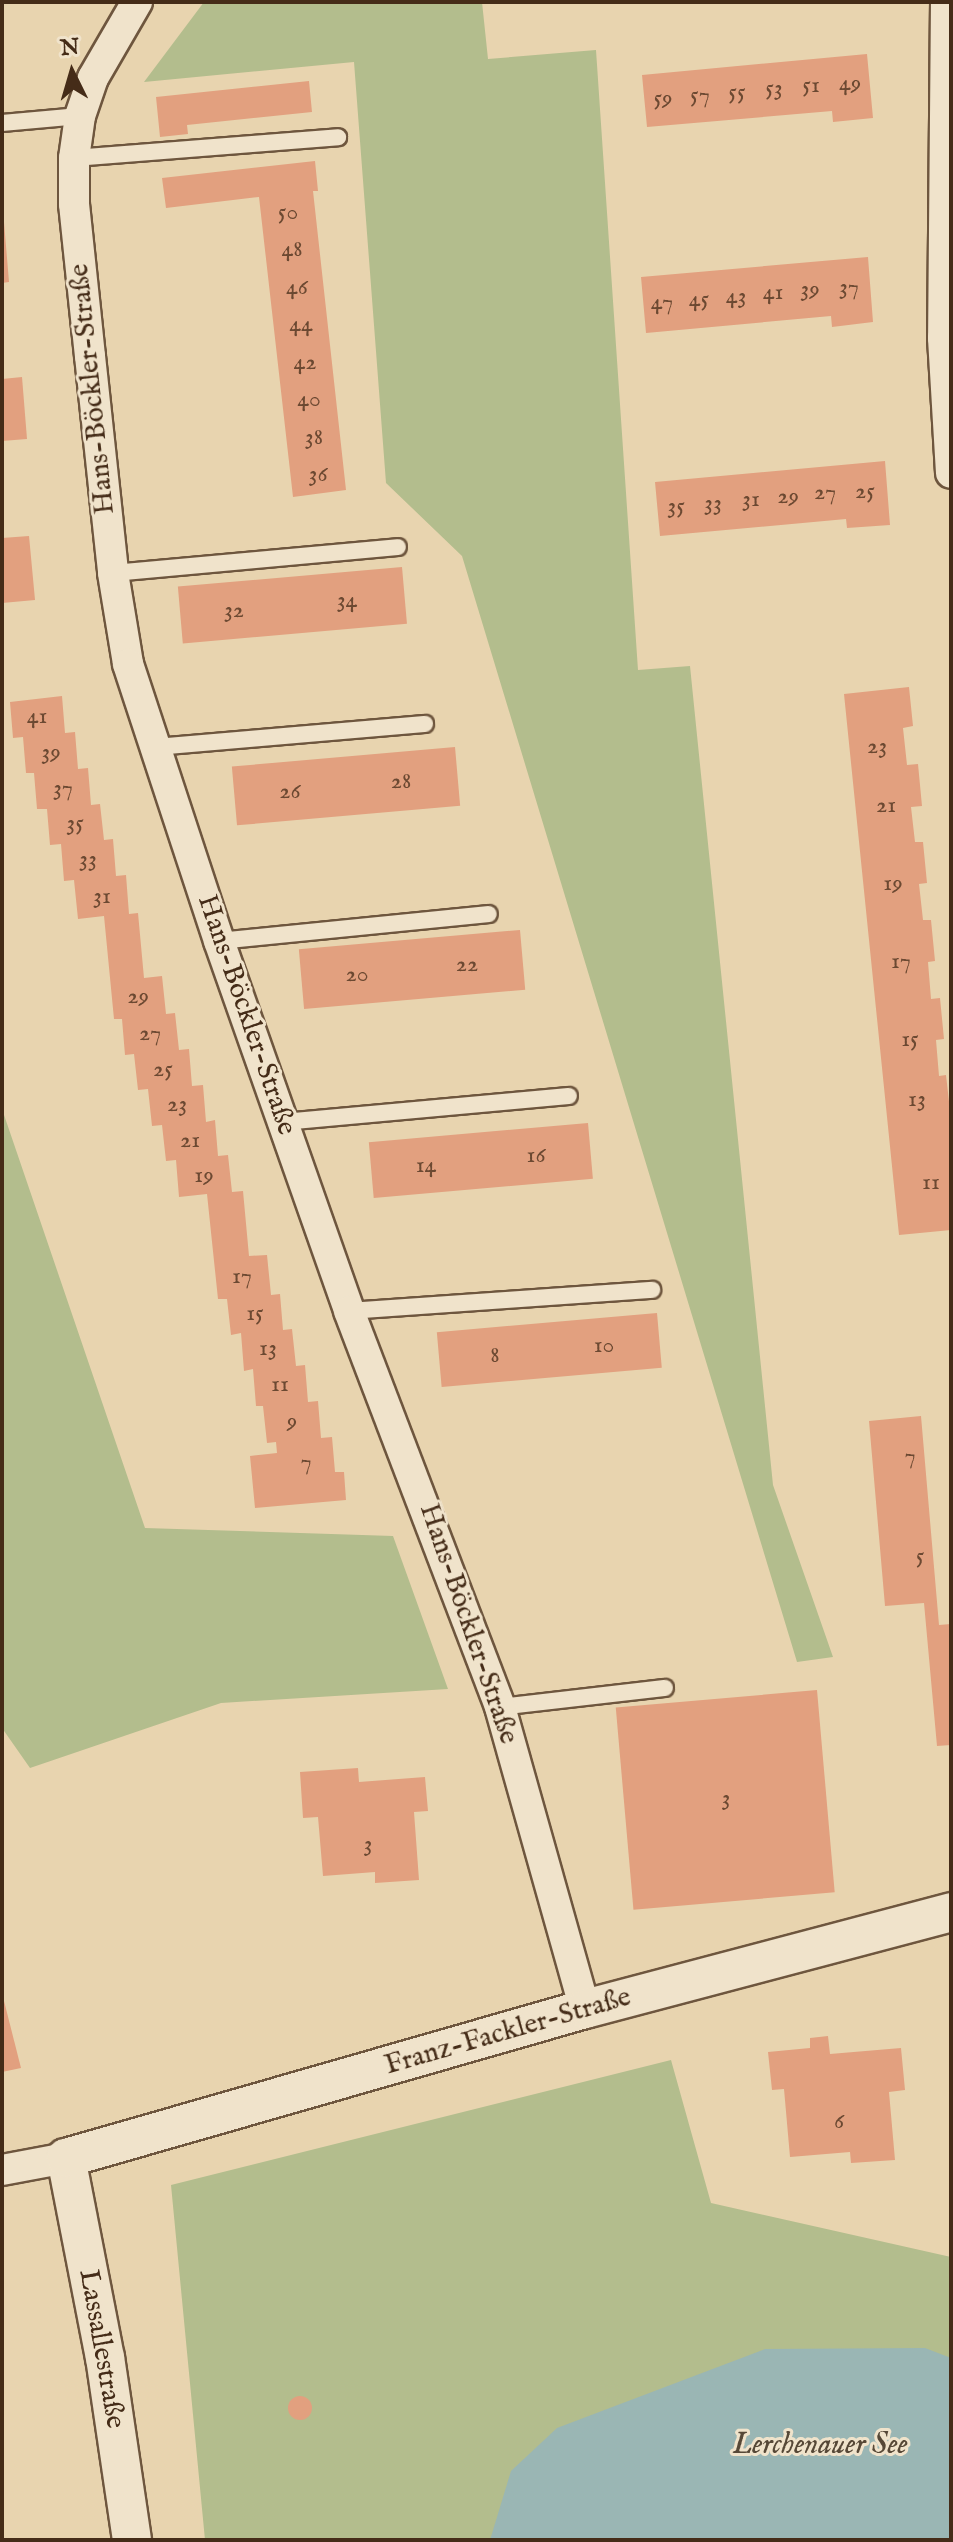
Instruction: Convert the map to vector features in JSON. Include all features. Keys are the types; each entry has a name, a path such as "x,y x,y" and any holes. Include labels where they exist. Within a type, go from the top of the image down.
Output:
{"street":[{"name":"Hans-Böckler-Straße","path":"137,2 93,78 80,116 74,158 74,204 113,573 128,664 219,941 349,1311 433,1523 500,1707 585,2009"},
{"path":"946,2 943,338 951,473"},
{"name":"Franz-Fackler-Straße","path":"66,2158 585,2009 951,1912"},
{"path":"2,2170 66,2158"},
{"name":"Lassallestraße","path":"66,2158 105,2358 132,2540"}],"lane":[{"path":"2,123 80,116"},
{"path":"74,158 338,137"},
{"path":"113,573 398,547"},
{"path":"155,747 425,724"},
{"path":"219,941 489,914"},
{"path":"283,1122 569,1096"},
{"path":"349,1311 652,1290"},
{"path":"500,1707 665,1688"}],"green space":[{"path":"204,2 482,2 488,59 596,50 638,670 690,666 773,1485 833,1657 797,1662 462,556 386,483 354,62 144,82"},
{"path":"2,1109 145,1528 393,1536 448,1689 221,1703 30,1768 2,1728"},
{"path":"671,2060 711,2203 951,2257 951,2540 205,2540 171,2185"}],"water":[{"name":"Lerchenauer See","path":"925,2348 951,2358 951,2540 490,2540 511,2471 557,2428 765,2349"}],"building":[{"path":"867,54 873,118 833,122 832,111 647,127 642,75"},
{"path":"309,81 312,112 187,125 188,134 160,137 156,97"},
{"path":"315,161 318,191 313,191 346,490 293,497 259,197 166,208 162,178"},
{"path":"2,223 9,282 2,283"},
{"path":"868,257 873,322 832,327 831,316 646,333 641,277"},
{"path":"22,377 27,439 2,441 2,379"},
{"path":"885,461 890,525 847,528 846,519 660,536 655,482"},
{"path":"29,536 35,600 2,603 2,538"},
{"path":"402,567 407,624 183,643 178,587"},
{"path":"909,687 913,726 903,728 907,765 918,764 922,806 911,807 915,842 923,842 927,883 919,884 923,920 931,920 935,961 928,962 931,999 940,998 944,1039 936,1040 939,1076 946,1075 951,1119 951,1230 899,1235 844,694"},
{"path":"62,696 65,733 75,732 78,769 88,768 91,805 100,804 104,840 113,839 116,876 126,875 129,914 138,913 144,978 162,976 166,1014 175,1013 179,1050 189,1049 192,1086 203,1085 206,1122 215,1120 218,1156 228,1155 232,1192 243,1191 249,1256 267,1255 271,1295 280,1294 283,1330 292,1329 296,1366 305,1365 308,1402 318,1401 321,1438 332,1437 335,1472 344,1472 346,1500 255,1508 250,1456 277,1453 276,1442 267,1443 263,1406 256,1406 253,1369 244,1371 241,1333 231,1335 227,1299 218,1299 207,1194 179,1197 176,1160 166,1161 162,1125 152,1126 148,1089 138,1090 134,1054 125,1055 122,1019 114,1019 104,916 78,919 74,880 64,881 61,844 50,845 47,809 37,809 34,773 26,773 23,737 13,738 10,702"},
{"path":"455,747 460,806 237,825 232,767"},
{"path":"520,930 525,990 304,1009 299,949"},
{"path":"588,1123 593,1179 374,1198 369,1142"},
{"path":"657,1313 662,1368 442,1387 437,1332"},
{"path":"921,1416 939,1625 951,1624 951,1745 937,1746 924,1603 885,1606 869,1421"},
{"path":"817,1690 835,1892 633,1910 616,1708"},
{"path":"358,1768 359,1782 425,1777 428,1811 414,1812 419,1880 375,1883 375,1872 323,1876 318,1817 303,1818 300,1772"},
{"path":"2,1993 21,2068 2,2072"},
{"path":"828,2036 830,2054 901,2048 905,2090 889,2092 895,2160 851,2163 850,2152 790,2157 784,2089 772,2090 768,2052 810,2048 810,2038"},
{"path":"300,2396 309,2399 312,2408 309,2417 300,2420 291,2417 288,2408 291,2399"}]}
